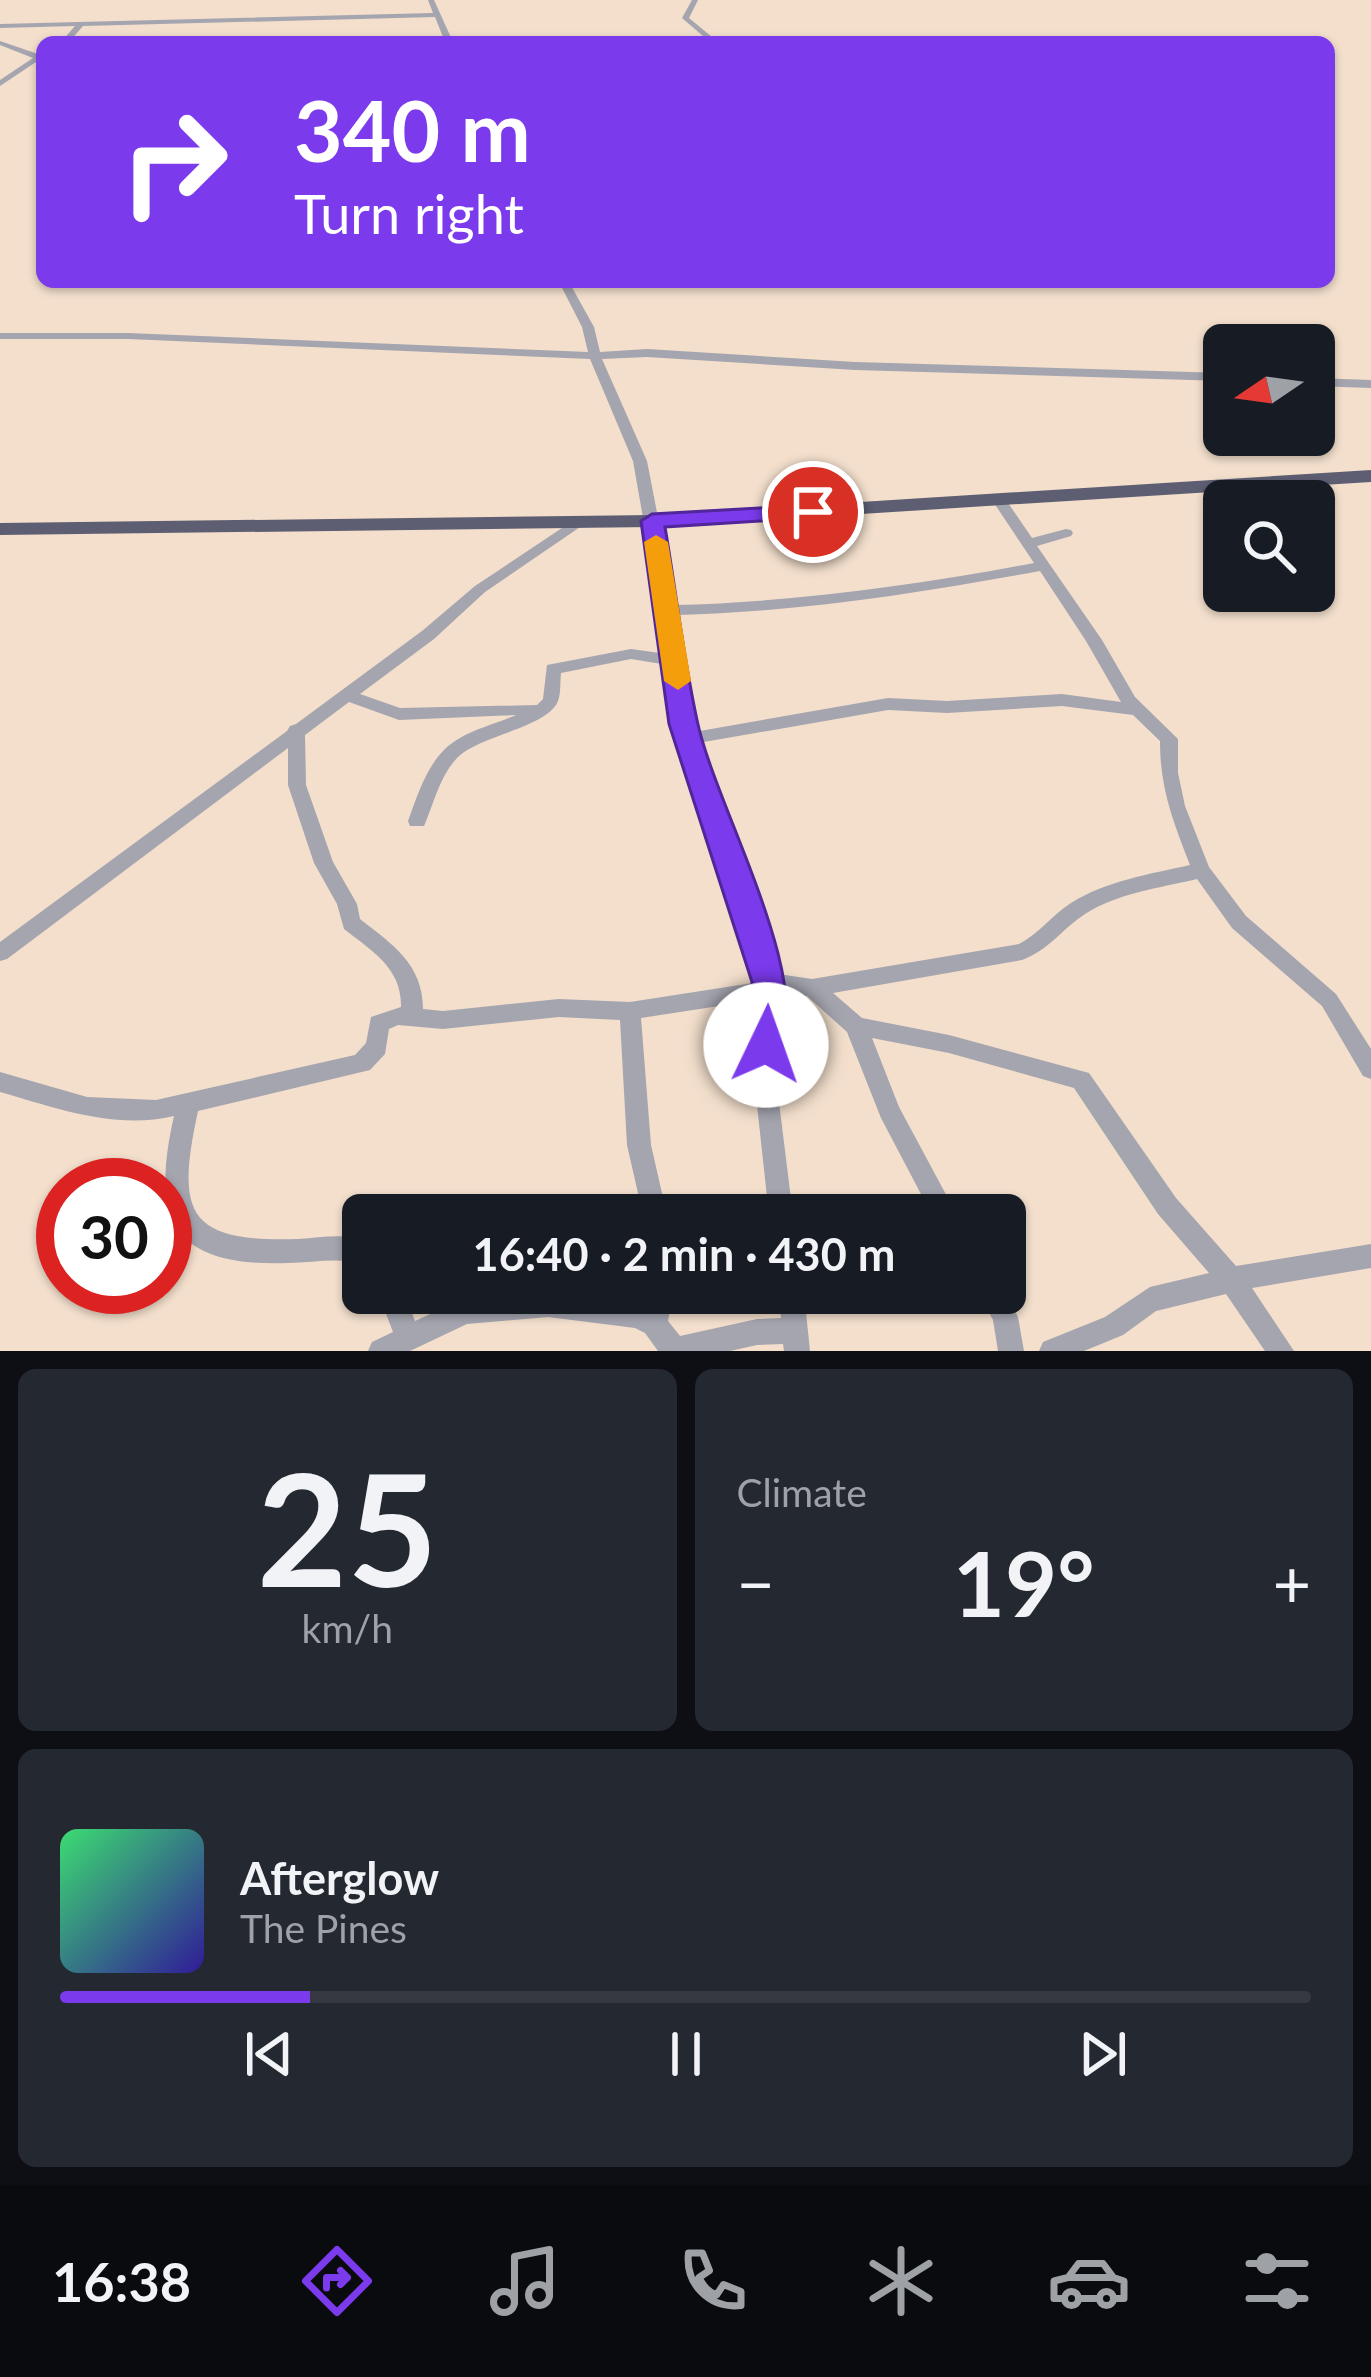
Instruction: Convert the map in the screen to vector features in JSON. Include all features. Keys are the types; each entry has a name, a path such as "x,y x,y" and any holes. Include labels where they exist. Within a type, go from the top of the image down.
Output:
{"highway":[{"path":"0,529 652,521 1371,476"}],"street":[{"path":"431,0 447,36"},
{"path":"695,0 685,18 707,36"},
{"path":"355,17 362,5"},
{"path":"289,17 333,6"},
{"path":"0,27 438,15"},
{"path":"70,36 83,22"},
{"path":"0,27 5,33 0,42 36,55"},
{"path":"0,83 36,58"},
{"path":"567,288 588,327 640,461 668,610 680,710 770,985 765,1078 779,1194"},
{"path":"0,336 128,336 596,356 647,353 855,366 1203,376"},
{"path":"1335,383 1371,384"},
{"path":"999,500 1129,701 1169,739 1176,806 1202,870 1239,922 1329,1000 1371,1069"},
{"path":"0,953 481,590 579,523"},
{"path":"1030,543 1066,533"},
{"path":"668,610 751,608 1043,566"},
{"path":"417,821 437,770 459,745 545,708 551,699 550,672 556,667 631,654 676,662"},
{"path":"345,695 399,715 545,708"},
{"path":"689,739 888,704 946,707 1062,700 1139,710"},
{"path":"296,730 297,785 324,862 345,899 348,919 386,945 405,972 412,1016"},
{"path":"0,1082 109,1110 188,1106 362,1063 377,1047 379,1024 412,1016 443,1020 559,1008 630,1011 770,985 812,988 1022,952 1041,944 1078,908 1130,888 1202,870"},
{"path":"812,988 856,1026 889,1111 933,1194"},
{"path":"630,1011 639,1145 650,1194"},
{"path":"856,1026 950,1044 1081,1080 1167,1206 1232,1281 1281,1351"},
{"path":"188,1106 175,1184 178,1207 193,1235 232,1252 342,1247"},
{"path":"1052,1351 1095,1336 1150,1300 1371,1256"},
{"path":"381,1351 450,1316 548,1304 625,1311 654,1324 672,1350 757,1331 796,1340"},
{"path":"399,1314 404,1327"},
{"path":"654,1324 656,1314"},
{"path":"1003,1314 1011,1351"}],"slow traffic":[{"path":"656,542 678,681"}],"route":[{"path":"766,1045 770,982 683,724 673,633 652,521 813,512"}]}
